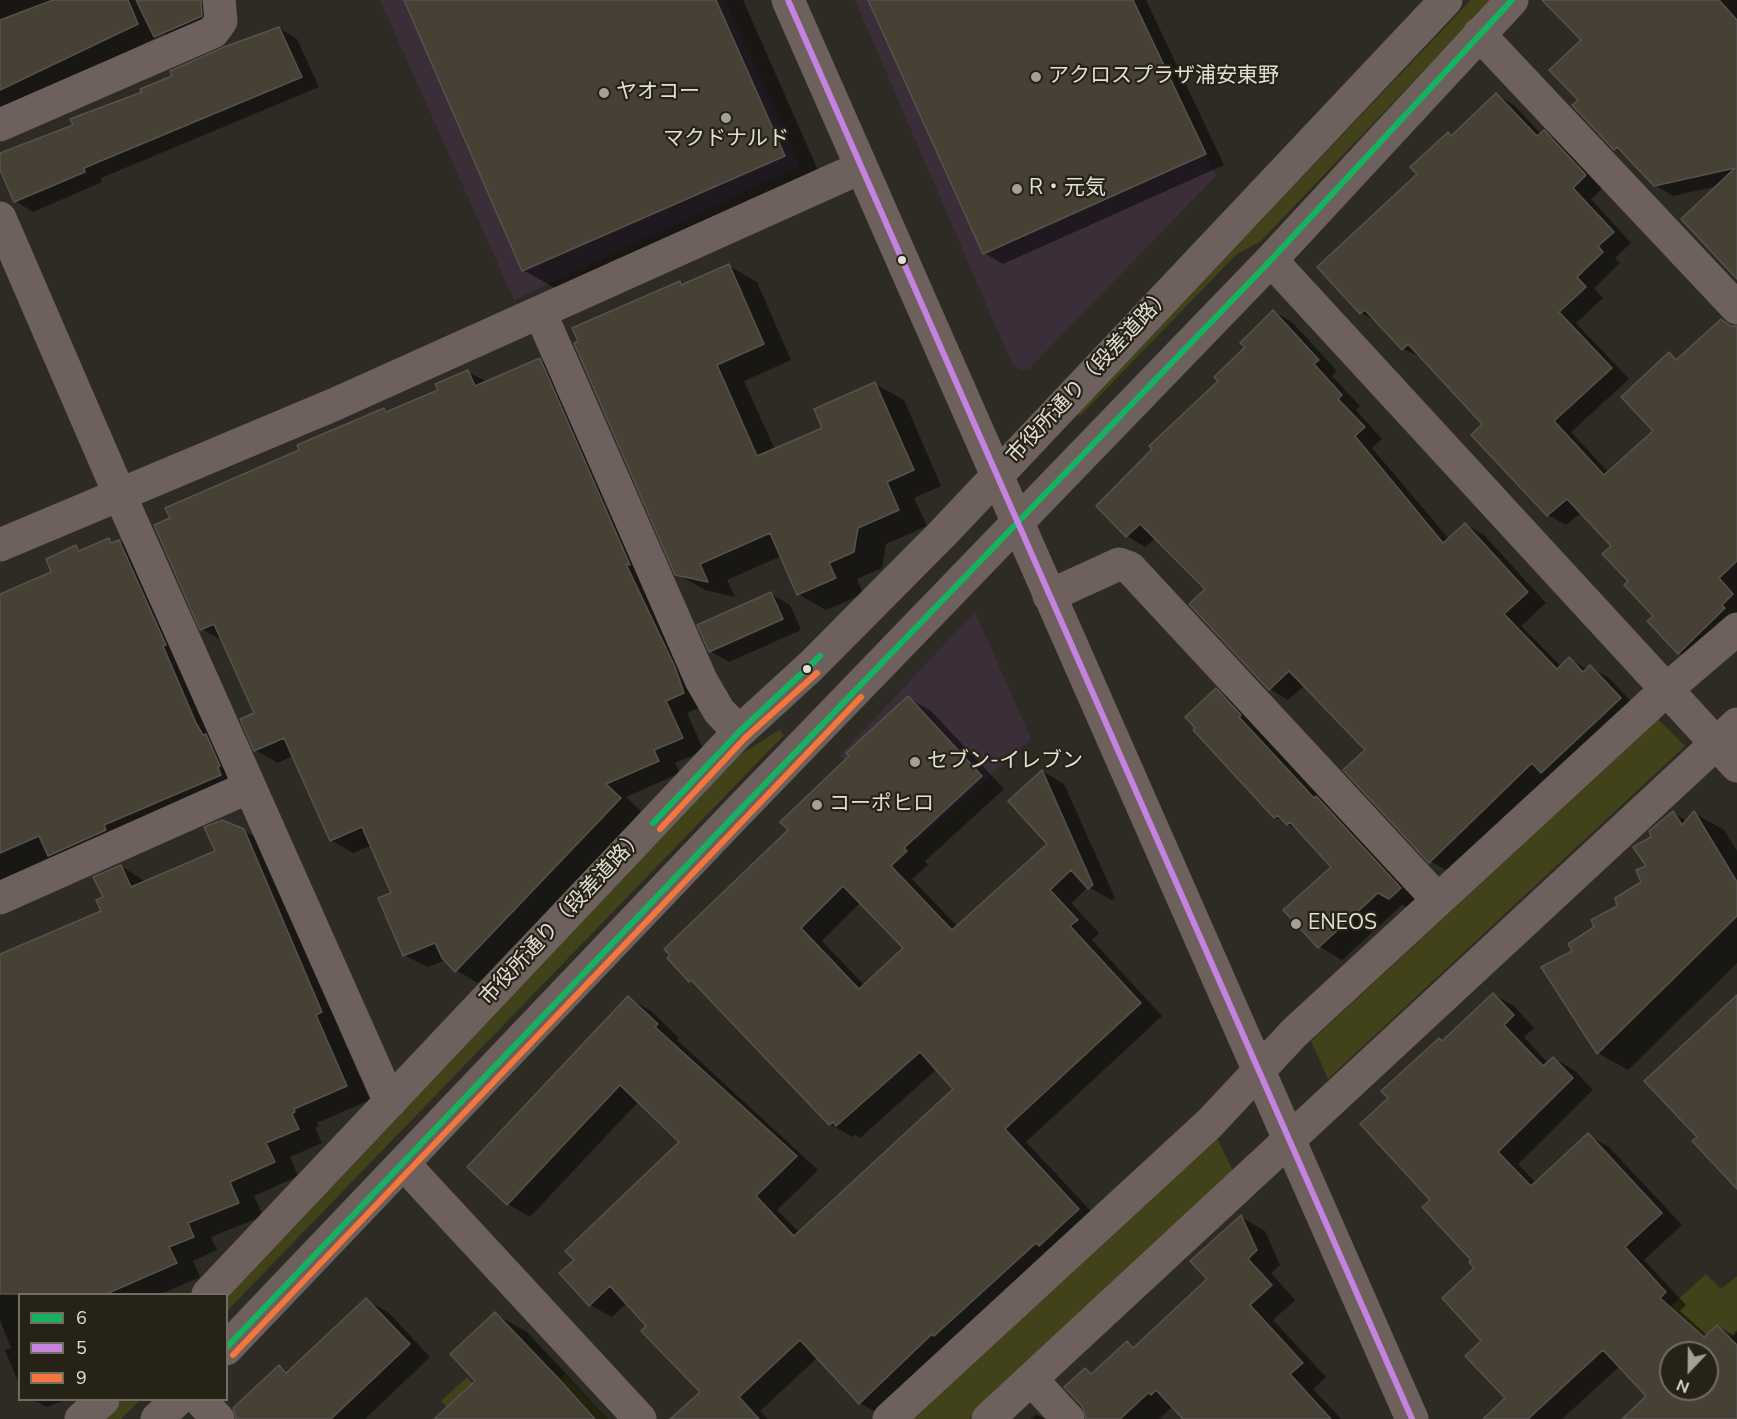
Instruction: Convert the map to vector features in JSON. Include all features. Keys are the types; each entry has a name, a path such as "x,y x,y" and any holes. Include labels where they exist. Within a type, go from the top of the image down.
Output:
{"street":[{"path":"0,125 213,32 221,21 219,0"},
{"path":"788,0 1412,1419"},
{"name":"市役所通り（段差道路）","path":"209,1293 739,732 811,666 997,476 1446,0"},
{"path":"228,1346 1271,260 1512,0"},
{"path":"1479,34 1737,308"},
{"path":"0,545 267,434 860,168"},
{"path":"0,218 119,494 390,1102"},
{"path":"988,1419 1289,1139 1730,745 1667,689 1271,260"},
{"path":"540,312 701,680 719,711 739,732"},
{"path":"1049,596 1119,564 1130,568 1438,900"},
{"path":"889,1419 1210,1123 1258,1069 1438,900 1667,689 1737,629"},
{"path":"0,898 249,787"},
{"path":"403,1163 640,1419"},
{"path":"1031,1379 1068,1419"},
{"path":"81,1419 102,1401"},
{"path":"157,1419 176,1401"},
{"path":"201,1401 218,1419"}],"shaded area":[{"path":"380,0 725,0 800,166 514,300"},
{"name":"アクロスプラザ浦安東野","path":"855,0 1134,0 1216,176 1029,369 1020,370 1012,364"},
{"path":"1471,0 1491,0 1261,241 1237,254 1080,416 1077,413"},
{"path":"975,612 1031,739 916,842 840,755"},
{"path":"1658,719 1685,746 1328,1079 1311,1041"},
{"path":"779,730 784,735 228,1310 228,1293 225,1293 741,754"},
{"path":"1214,1132 1235,1175 969,1419 903,1419"},
{"path":"1706,1274 1721,1289 1737,1276 1737,1330 1730,1337 1717,1325 1696,1341 1659,1341 1659,1346 1639,1335"},
{"path":"565,1374 608,1419 517,1419"},
{"path":"467,1377 506,1419 458,1419 441,1401"},
{"path":"121,1401 139,1401 121,1419 103,1419"}],"building":[{"path":"53,0 128,0 138,24 0,90 0,20"},
{"path":"136,0 201,0 202,16 154,37"},
{"path":"404,0 716,0 785,156 522,271"},
{"name":"アクロスプラザ浦安東野","path":"868,0 1133,0 1206,154 983,254"},
{"path":"1542,0 1719,0 1737,20 1737,279 1681,219 1735,168 1654,186 1617,147 1614,150 1572,105 1578,100 1549,70 1581,40"},
{"path":"279,27 302,77 84,168 85,172 14,202 0,170 0,153 73,125 70,119 142,92 140,89 172,76 170,71 224,47"},
{"path":"1496,93 1537,136 1544,130 1586,175 1573,188 1614,232 1598,246 1603,252 1577,277 1586,287 1559,312 1612,368 1554,421 1604,475 1653,431 1621,397 1669,352 1676,360 1721,319 1731,326 1737,326 1737,561 1719,578 1733,594 1722,605 1725,608 1678,654 1647,621 1653,616 1624,585 1628,581 1602,554 1611,546 1567,499 1547,516 1471,435 1482,424 1408,344 1402,350 1365,310 1360,314 1317,267 1417,174 1410,167 1448,132 1451,136"},
{"path":"729,264 764,344 717,365 757,456 822,428 814,409 875,382 914,470 887,482 899,510 858,528 854,552 829,563 836,578 797,595 770,533 700,564 708,582 675,575 574,343 578,341 572,328 680,281 681,285"},
{"path":"1273,310 1319,360 1314,364 1342,395 1338,399 1365,427 1355,436 1443,543 1465,523 1528,592 1504,614 1557,669 1569,657 1583,672 1590,665 1621,698 1541,773 1532,763 1429,863 1343,770 1365,750 1289,671 1269,690 1189,604 1205,589 1140,524 1126,537 1096,506 1152,449 1149,446 1218,381 1214,377 1245,347 1240,343"},
{"path":"540,358 630,565 626,564 675,667 684,693 666,701 683,738 654,750 659,761 606,784 621,798 455,972 442,958 435,943 403,956 378,898 391,893 362,827 330,841 284,738 254,751 240,719 254,713 214,624 200,630 154,525 170,518 165,508 299,450 297,445 384,408 386,412 438,390 435,384 468,370 475,386"},
{"path":"109,538 111,543 119,540 166,645 163,646 196,723 203,735 206,734 220,766 218,767 221,775 104,825 106,830 48,856 39,836 0,853 0,594 51,572 46,559 76,545 79,551"},
{"path":"771,592 783,619 709,652 697,625"},
{"path":"1216,688 1241,715 1239,717 1401,888 1389,899 1378,893 1318,948 1283,910 1331,867 1290,822 1287,825 1277,815 1274,818 1193,730 1195,728 1185,717"},
{"path":"908,696 982,776 904,848 907,851 891,866 952,930 1047,844 1008,801 1042,770 1093,885 1088,889 1071,870 1050,890 1078,920 1070,926 1141,1003 1005,1129 1079,1209 1039,1246 1036,1243 934,1336 932,1334 859,1404 800,1340 739,1397 759,1419 670,1419 700,1392 641,1331 646,1326 610,1286 589,1306 559,1273 574,1260 565,1251 679,1142 620,1085 507,1205 467,1167 628,996 658,1024 655,1027 797,1156 756,1196 794,1236 953,1089 920,1052 836,1126 833,1122 829,1125 691,980 689,982 667,958 670,955 664,949 788,830 780,822 849,756 846,753","holes":["843,886 903,948 859,989 801,928"]},
{"path":"1673,811 1682,825 1694,811 1737,882 1737,916 1597,1054 1541,967 1572,951 1568,944 1594,927 1591,920 1617,906 1615,898 1641,882 1636,870 1646,866 1633,847 1651,837 1649,831"},
{"path":"222,820 244,829 322,1012 316,1015 347,1086 294,1109 295,1112 292,1114 299,1129 266,1143 275,1162 230,1182 239,1203 188,1223 194,1237 169,1247 177,1263 108,1293 0,1294 0,954 101,911 96,900 103,897 93,877 121,865 131,887 215,851 204,827"},
{"path":"1493,993 1514,1015 1504,1025 1543,1066 1553,1057 1573,1078 1498,1152 1531,1186 1588,1133 1662,1213 1625,1247 1666,1292 1660,1298 1704,1337 1717,1325 1737,1345 1737,1419 1622,1419 1646,1396 1603,1350 1528,1419 1483,1419 1505,1398 1465,1356 1481,1341 1442,1298 1474,1268 1469,1262 1471,1260 1422,1207 1430,1200 1360,1124 1388,1098 1381,1091 1439,1038 1442,1041"},
{"path":"1737,995 1737,1189 1692,1141 1697,1137 1644,1081"},
{"path":"1241,1215 1257,1250 1248,1259 1272,1285 1250,1305 1303,1363 1290,1374 1331,1419 1183,1419 1156,1390 1151,1395 1148,1393 1120,1419 1086,1419 1082,1406 1064,1387 1085,1368 1091,1374 1127,1341 1133,1348 1207,1279 1190,1261"},
{"path":"366,1298 410,1344 331,1419 236,1419 233,1408 279,1365 286,1373"},
{"path":"495,1312 595,1419 434,1419 475,1381 450,1354"}],"transit line":[{"name":"5","path":"788,0 1412,1419"},
{"name":"6","path":"228,1346 735,815 1271,260 1512,0"},
{"name":"6","path":"653,823 739,732 820,656"},
{"name":"9","path":"660,829 745,738 817,673"},
{"name":"9","path":"233,1355 861,697"}],"place":[{"name":"アクロスプラザ浦安東野","path":"1036,77"},
{"name":"ヤオコー","path":"604,93"},
{"name":"マクドナルド","path":"726,118"},
{"name":"R・元気","path":"1017,189"},
{"name":"セブン-イレブン","path":"915,762"},
{"name":"コーポヒロ","path":"817,805"},
{"name":"ENEOS","path":"1296,924"}]}
